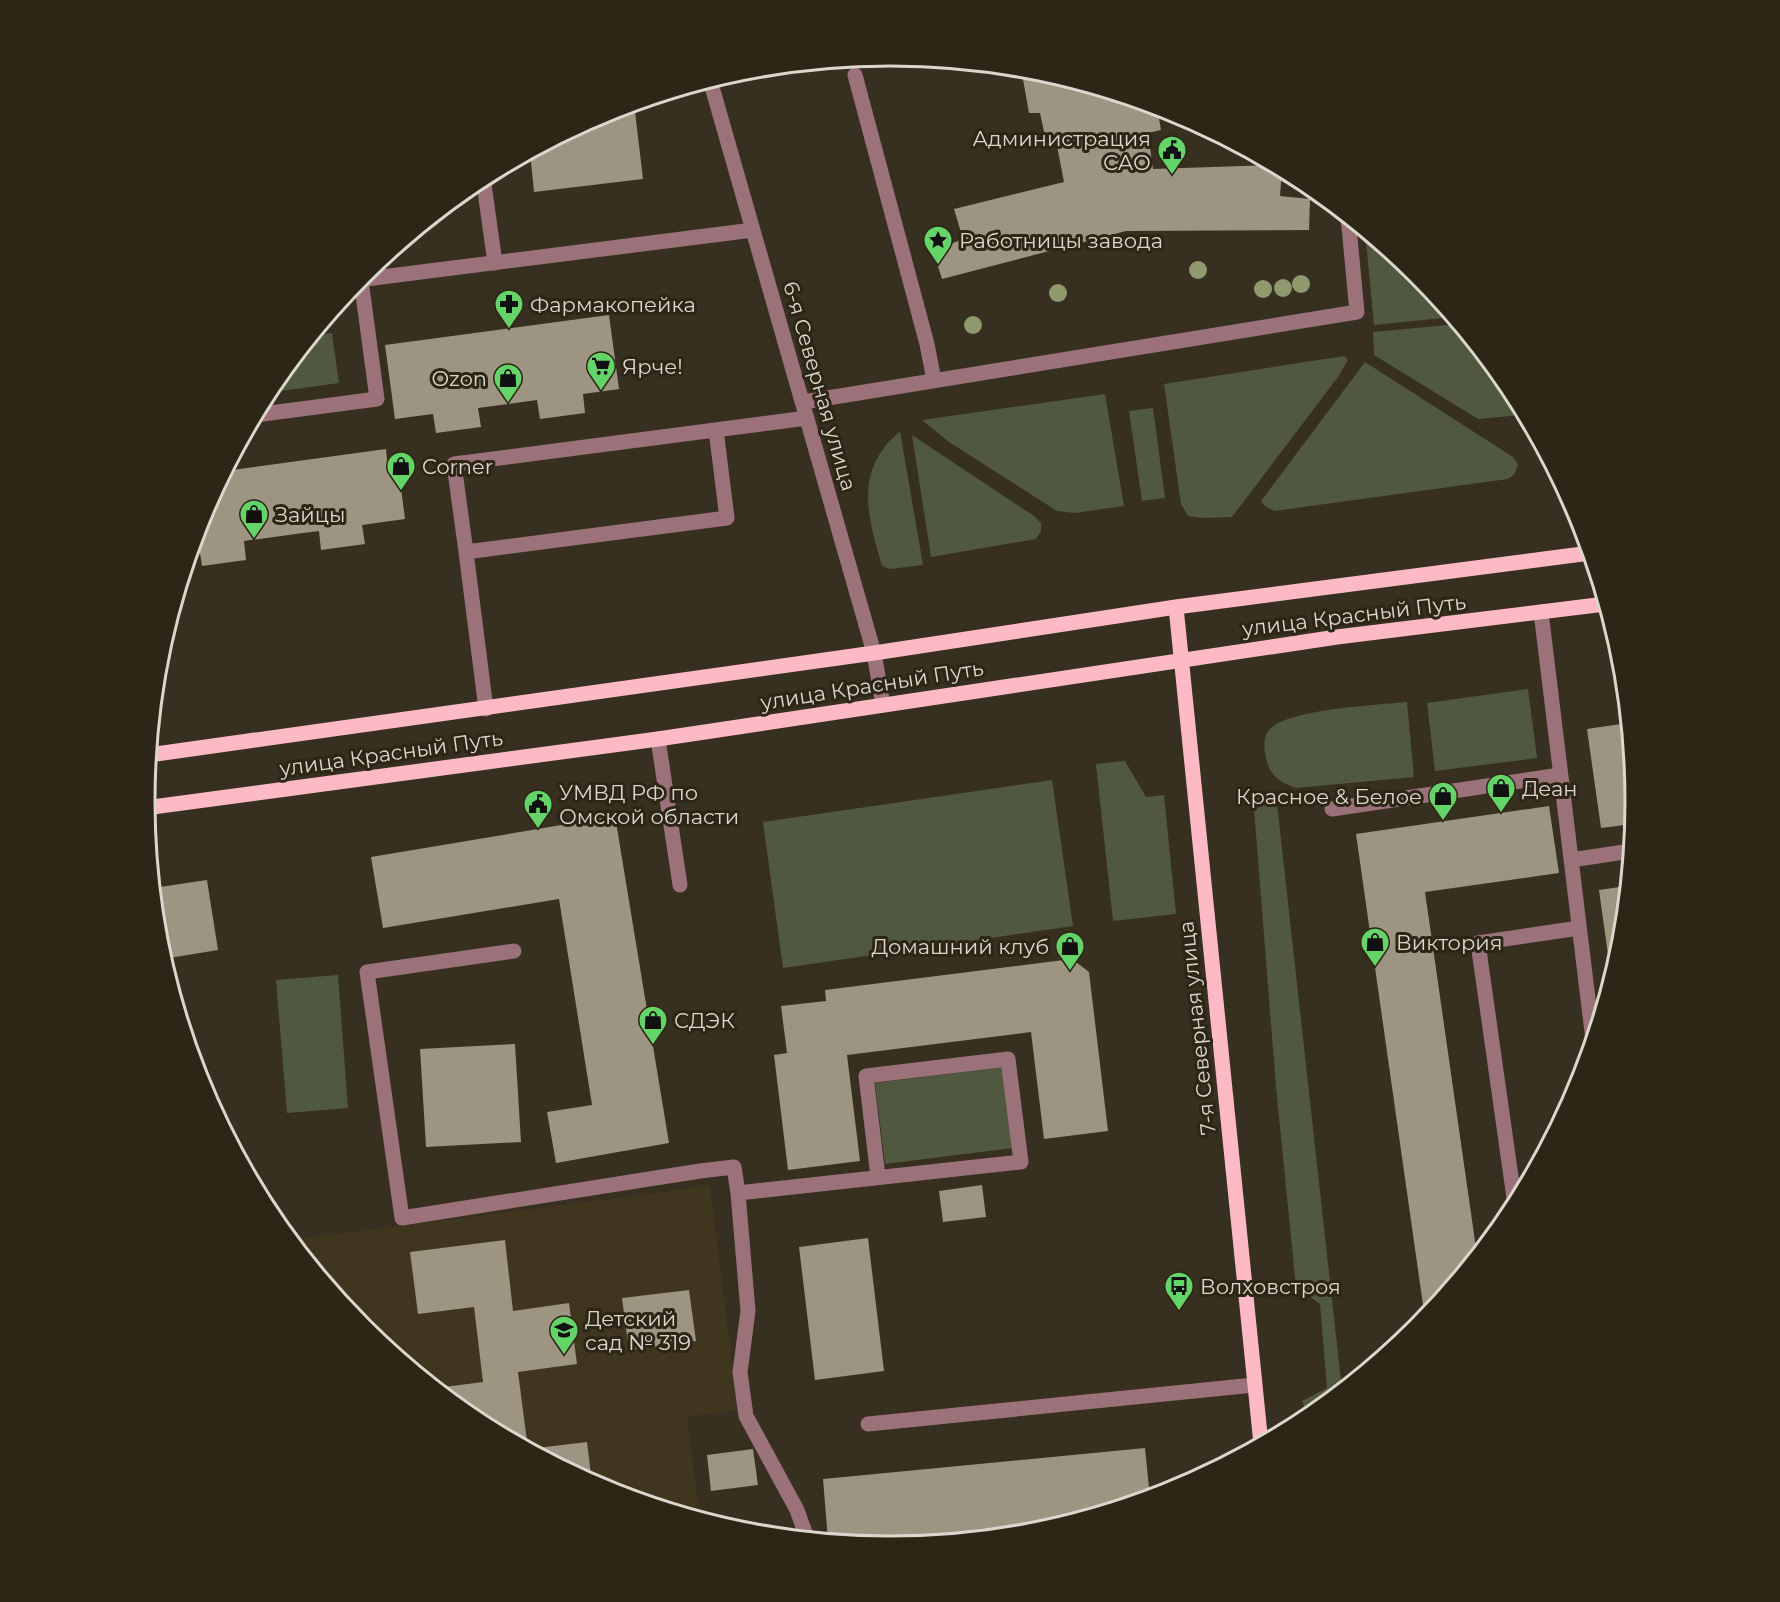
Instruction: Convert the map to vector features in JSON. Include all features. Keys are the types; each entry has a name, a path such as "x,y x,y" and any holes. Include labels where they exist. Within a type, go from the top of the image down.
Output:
{"main road":[{"name":"улица Красный Путь","path":"157,754 486,709 1176,607 1582,554"},
{"name":"улица Красный Путь","path":"155,807 658,739 1337,636 1598,605"},
{"name":"7-я Северная улица","path":"1176,607 1260,1437"}],"street":[{"path":"855,75 927,344 934,380"},
{"name":"6-я Северная улица","path":"712,88 874,653 883,705"},
{"path":"485,188 495,263"},
{"path":"802,402 1357,312 1349,227"},
{"path":"373,278 753,230"},
{"path":"266,414 377,399 361,290"},
{"path":"486,709 454,464 807,418"},
{"path":"466,552 727,518 716,430"},
{"path":"1541,612 1591,1022"},
{"path":"658,739 680,885"},
{"path":"1332,809 1560,775"},
{"path":"1571,860 1623,852"},
{"path":"1513,1190 1478,943 1579,928"},
{"path":"514,951 367,972 402,1218 734,1167 748,1311 740,1372 746,1416 797,1510 804,1531"},
{"path":"738,1193 1021,1162 1008,1059 866,1076 878,1177"},
{"path":"868,1424 1254,1385"}],"shaded area":[{"name":"Детский сад № 319","path":"710,1186 738,1410 687,1417 699,1511 609,1480 565,1460 522,1438 482,1412 405,1354 370,1321 337,1286 300,1239"}],"green space":[{"path":"1366,241 1410,281 1444,318 1374,325"},
{"path":"1450,325 1515,416 1478,419 1374,355 1373,332"},
{"path":"332,333 339,383 280,391 307,354 323,334"},
{"path":"1344,356 1348,360 1338,377 1232,517 1188,516 1181,504 1164,384"},
{"path":"1365,362 1513,457 1518,464 1514,475 1508,479 1274,511 1265,506 1261,501"},
{"path":"1105,394 1124,506 1075,513 1057,511 949,442 922,420"},
{"path":"1153,408 1165,498 1142,501 1129,411"},
{"path":"900,431 923,565 890,569 882,566 870,521 868,491 875,462"},
{"path":"912,435 1034,516 1041,523 1041,531 1036,539 931,557"},
{"path":"1528,689 1537,758 1435,771 1427,703"},
{"path":"1407,702 1414,777 1296,788 1280,781 1270,769 1264,748 1266,734 1277,724 1292,718 1333,709"},
{"path":"1125,761 1146,797 1164,795 1176,914 1113,921 1096,764"},
{"path":"1052,780 1073,926 783,968 763,822"},
{"path":"1253,796 1277,803 1341,1381 1305,1407 1302,1401 1327,1388 1320,1304 1296,1287 1276,1087"},
{"path":"338,975 348,1108 287,1113 276,980"},
{"path":"1003,1067 1013,1148 885,1164 875,1083"}],"building":[{"name":"Администрация САО","path":"1023,78 1080,91 1159,117 1161,130 1148,133 1153,169 1260,165 1281,179 1280,196 1310,199 1309,230 1126,231 942,279 933,251 963,239 954,209 1064,182 1057,146 1047,146 1040,113 1029,113"},
{"path":"635,112 643,179 534,192 531,160 609,122"},
{"path":"609,315 619,389 583,394 585,413 540,419 537,400 478,408 481,427 436,433 433,414 395,419 385,345"},
{"path":"386,449 387,460 397,458 405,519 362,525 365,544 321,550 319,531 303,533 244,541 246,560 202,566 200,550 234,470"},
{"path":"1621,724 1625,801 1624,825 1601,828 1587,729"},
{"path":"1549,806 1559,873 1425,892 1475,1245 1423,1307 1356,834"},
{"path":"615,816 669,1143 556,1163 547,1112 592,1105 559,899 383,928 371,857"},
{"path":"207,880 218,950 172,958 160,887"},
{"path":"1620,887 1608,955 1608,955 1599,890"},
{"path":"1072,959 1089,972 1108,1131 1044,1139 1031,1032 847,1055 860,1161 788,1170 774,1055 787,1053 781,1006 826,1001 825,990"},
{"path":"515,1044 521,1142 426,1147 420,1049"},
{"path":"982,1185 986,1217 943,1222 939,1191"},
{"path":"868,1238 884,1371 815,1380 799,1247"},
{"path":"505,1240 513,1311 569,1303 577,1364 518,1372 527,1441 447,1387 483,1382 474,1307 418,1314 410,1252"},
{"path":"689,1290 696,1341 629,1350 622,1298"},
{"path":"587,1442 591,1472 565,1460 541,1448"},
{"path":"1145,1448 1149,1488 1080,1511 1033,1522 986,1530 890,1536 827,1533 823,1479"},
{"path":"753,1449 758,1485 711,1491 707,1455"}],"place":[{"name":"Администрация САО","path":"1172,176"},
{"name":"Работницы завода","path":"938,266"},
{"name":"Фармакопейка","path":"509,330"},
{"name":"Ярче!","path":"601,392"},
{"name":"Ozon","path":"508,404"},
{"name":"Corner","path":"401,492"},
{"name":"Зайцы","path":"254,540"},
{"name":"Деан","path":"1501,814"},
{"name":"Красное & Белое","path":"1443,822"},
{"name":"УМВД РФ по Омской области","path":"538,830"},
{"name":"Виктория","path":"1375,968"},
{"name":"Домашний клуб","path":"1070,972"},
{"name":"СДЭК","path":"653,1046"},
{"name":"Волховстроя","path":"1179,1312"},
{"name":"Детский сад № 319","path":"564,1356"}]}
